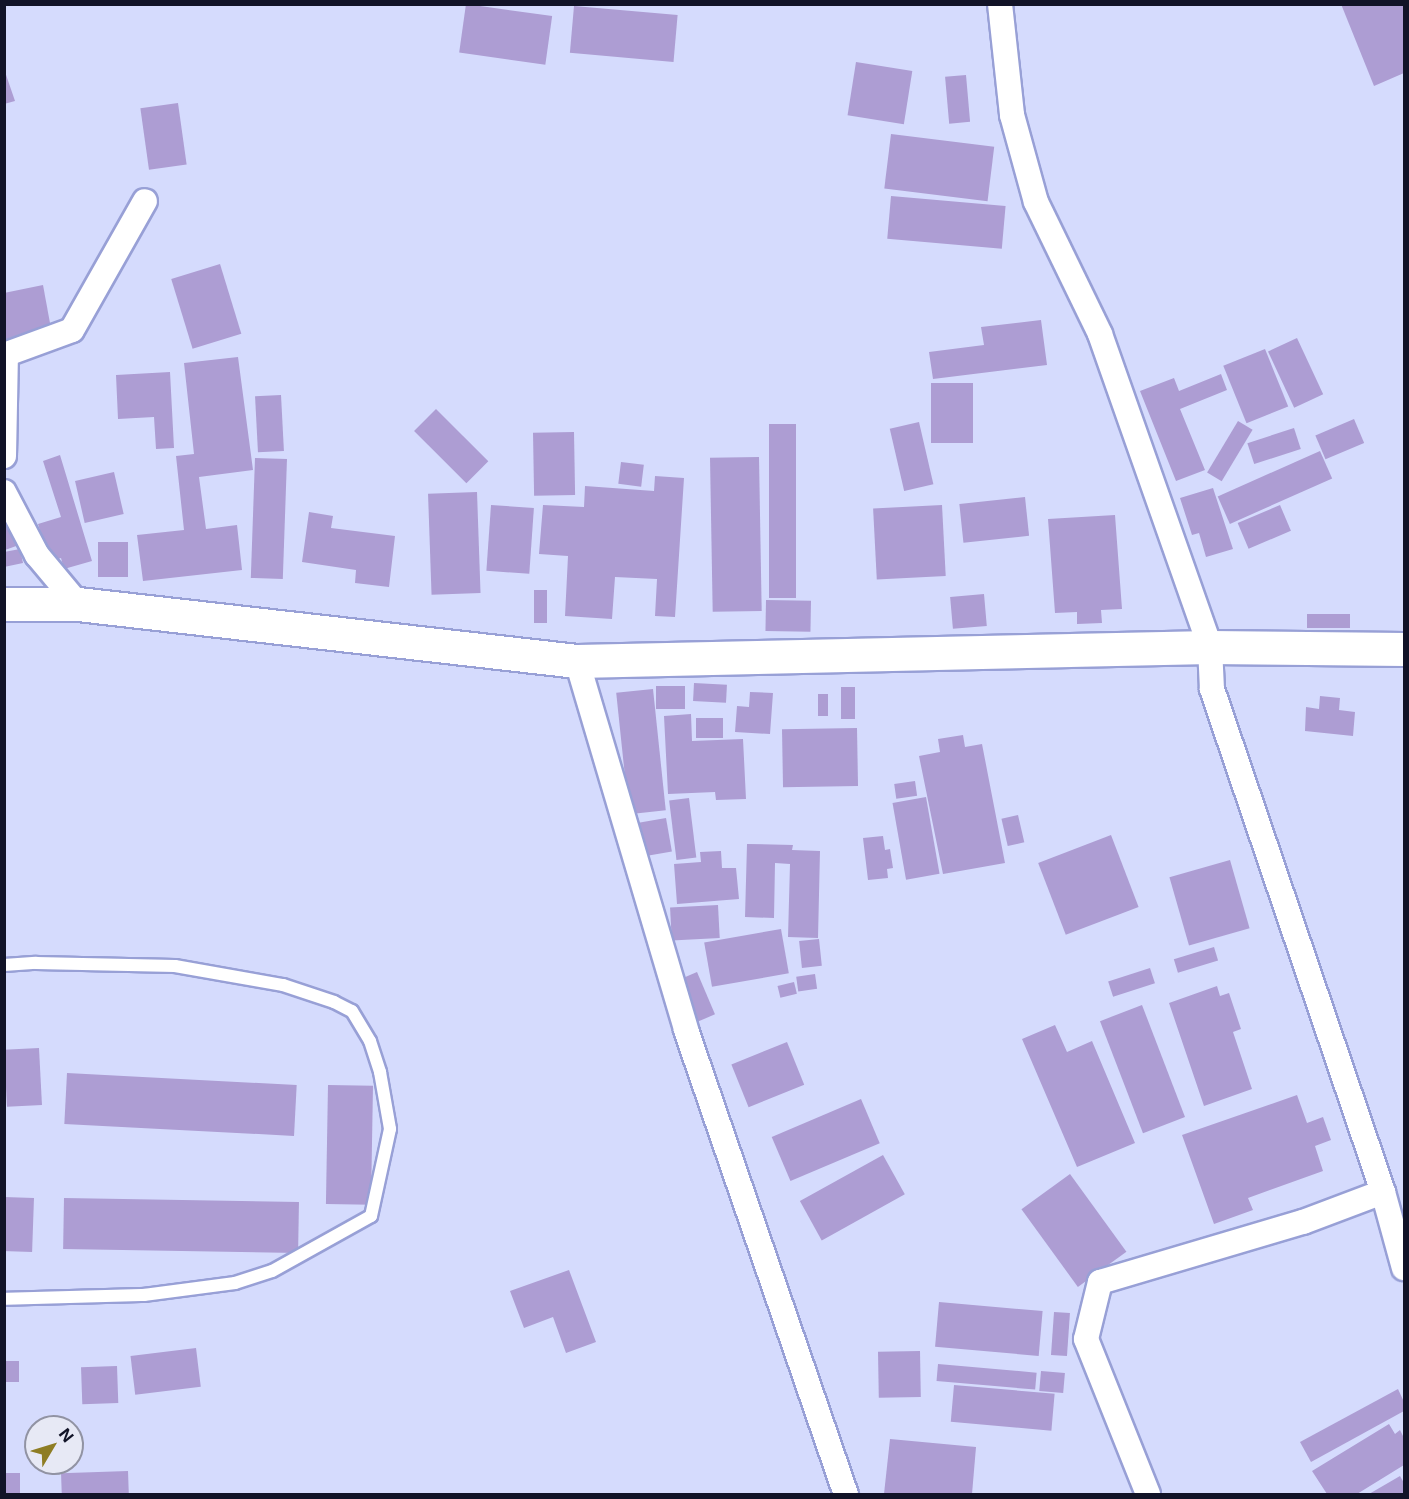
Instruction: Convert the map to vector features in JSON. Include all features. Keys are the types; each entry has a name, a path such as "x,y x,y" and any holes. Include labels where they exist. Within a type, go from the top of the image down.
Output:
{"street":[{"path":"1000,4 1012,115 1036,202 1100,334 1210,647 1212,689 1383,1192 1404,1268"},
{"path":"4,456 5,355 72,330 145,201"},
{"path":"4,492 37,555 78,604"},
{"path":"4,604 78,604 577,661 1210,647 1404,649"},
{"path":"577,661 686,1030 846,1494"},
{"path":"1148,1494 1086,1340 1100,1282 1303,1222 1383,1192"}],"lane":[{"path":"4,965 36,963 175,966 283,985 334,1002 352,1011 370,1041 380,1072 390,1129 371,1216 272,1271 236,1283 144,1295 4,1299"}],"building":[{"path":"466,4 552,16 545,65 459,53"},
{"path":"1341,4 1403,4 1404,73 1374,86"},
{"path":"574,6 678,15 674,62 570,53"},
{"path":"856,62 912,71 904,124 848,115"},
{"path":"4,69 15,101 4,104"},
{"path":"966,75 970,122 949,124 945,77"},
{"path":"178,103 187,164 149,170 140,108"},
{"path":"891,134 994,147 988,201 884,189"},
{"path":"891,196 1006,206 1002,249 887,239"},
{"path":"220,264 241,334 193,349 171,279"},
{"path":"43,285 52,334 4,343 4,293"},
{"path":"1041,320 1047,365 933,379 929,352 984,345 981,327"},
{"path":"1297,338 1323,394 1294,408 1268,352"},
{"path":"1265,349 1288,406 1247,423 1223,366"},
{"path":"238,357 253,470 199,477 206,529 237,525 242,570 143,581 137,535 184,530 176,456 194,454 184,363"},
{"path":"170,372 174,448 156,449 154,417 118,419 116,375"},
{"path":"1221,374 1227,390 1180,409 1205,470 1176,481 1140,391 1174,378 1179,391"},
{"path":"931,383 973,383 973,443 931,443"},
{"path":"281,395 284,451 258,452 255,396"},
{"path":"436,409 488,461 466,483 414,431"},
{"path":"1354,419 1364,443 1325,459 1315,435"},
{"path":"1238,421 1253,430 1222,481 1207,472"},
{"path":"919,422 933,484 904,491 890,429"},
{"path":"769,424 796,424 796,598 769,598"},
{"path":"1294,428 1301,449 1254,464 1247,443"},
{"path":"574,432 575,495 534,496 533,433"},
{"path":"1320,451 1332,478 1230,524 1218,497"},
{"path":"60,455 92,561 64,569 61,558 50,562 38,524 61,517 43,461"},
{"path":"759,457 762,611 713,612 710,458"},
{"path":"255,458 287,459 283,579 251,578"},
{"path":"621,462 644,465 641,487 618,484"},
{"path":"114,472 124,514 85,523 75,481"},
{"path":"655,476 684,478 675,617 655,616 657,579 615,577 612,619 565,616 568,556 539,554 543,505 584,507 585,486 654,491"},
{"path":"1213,488 1233,549 1206,557 1199,533 1192,535 1180,498"},
{"path":"477,492 481,593 432,595 428,494"},
{"path":"1025,497 1029,536 963,543 959,504"},
{"path":"5,504 19,545 5,550"},
{"path":"491,505 534,508 529,574 486,571"},
{"path":"942,505 946,576 877,580 873,509"},
{"path":"1280,505 1291,531 1249,549 1238,523"},
{"path":"309,512 333,516 331,528 395,536 389,587 355,583 356,570 302,562"},
{"path":"1115,515 1122,609 1101,610 1102,623 1077,624 1077,612 1055,613 1048,519"},
{"path":"98,542 128,542 128,577 98,577"},
{"path":"20,549 23,563 4,567 4,552"},
{"path":"534,590 547,590 547,623 534,623"},
{"path":"984,594 987,626 953,629 950,597"},
{"path":"766,600 811,601 810,632 765,631"},
{"path":"1307,614 1350,614 1350,628 1307,628"},
{"path":"694,683 727,685 726,703 693,701"},
{"path":"656,686 685,686 685,709 656,709"},
{"path":"841,687 855,687 855,719 841,719"},
{"path":"653,689 666,810 629,814 616,693"},
{"path":"750,692 773,693 770,734 735,732 737,706 749,707"},
{"path":"818,694 828,694 828,716 818,716"},
{"path":"1320,696 1340,698 1339,710 1355,712 1353,736 1305,731 1306,707 1319,709"},
{"path":"691,714 692,741 743,739 746,799 716,800 715,792 668,794 664,716"},
{"path":"696,718 723,718 723,738 696,738"},
{"path":"857,728 858,786 783,787 782,729"},
{"path":"963,735 965,747 982,744 1005,863 943,874 919,756 940,752 938,739"},
{"path":"915,781 917,796 896,799 894,784"},
{"path":"926,797 940,874 906,880 893,803"},
{"path":"689,798 696,858 676,860 669,800"},
{"path":"1018,815 1024,842 1008,846 1001,819"},
{"path":"666,818 672,851 632,859 626,825"},
{"path":"1111,835 1139,907 1066,935 1038,863"},
{"path":"883,836 885,850 890,849 893,868 887,869 888,878 868,880 863,838"},
{"path":"747,844 793,845 792,850 820,851 818,938 788,937 790,864 775,863 774,918 745,917"},
{"path":"721,851 722,868 736,868 739,899 677,904 674,864 701,862 700,852"},
{"path":"1230,860 1250,928 1189,946 1169,877"},
{"path":"718,905 720,938 672,940 670,908"},
{"path":"781,929 789,973 712,987 704,943"},
{"path":"819,939 822,966 802,968 799,941"},
{"path":"1214,947 1218,960 1178,973 1174,959"},
{"path":"1150,968 1155,983 1113,997 1108,982"},
{"path":"697,972 715,1014 697,1022 680,979"},
{"path":"815,974 817,989 798,991 796,977"},
{"path":"794,982 797,994 780,998 778,986"},
{"path":"1217,986 1220,996 1229,993 1241,1029 1233,1032 1252,1089 1204,1106 1169,1003"},
{"path":"1142,1005 1185,1117 1143,1133 1100,1021"},
{"path":"1055,1025 1067,1052 1092,1041 1135,1143 1077,1167 1022,1039"},
{"path":"787,1042 804,1085 749,1107 731,1064"},
{"path":"39,1048 42,1105 7,1107 4,1050"},
{"path":"67,1073 297,1085 294,1136 64,1124"},
{"path":"328,1085 373,1086 371,1205 326,1204"},
{"path":"1297,1095 1307,1123 1323,1117 1331,1140 1315,1146 1323,1171 1248,1198 1253,1210 1214,1224 1182,1135"},
{"path":"861,1099 880,1143 790,1181 772,1137"},
{"path":"883,1155 905,1194 822,1240 800,1201"},
{"path":"1070,1174 1126,1252 1078,1287 1021,1209"},
{"path":"4,1197 34,1198 32,1252 4,1251"},
{"path":"64,1198 299,1202 298,1253 63,1249"},
{"path":"569,1270 596,1342 566,1353 553,1317 524,1328 510,1291"},
{"path":"939,1302 1043,1311 1039,1356 935,1347"},
{"path":"1054,1312 1070,1313 1067,1356 1051,1355"},
{"path":"196,1348 201,1387 135,1395 130,1356"},
{"path":"920,1351 921,1397 879,1398 878,1352"},
{"path":"4,1361 19,1361 19,1382 4,1382"},
{"path":"938,1364 1037,1373 1035,1390 937,1381"},
{"path":"117,1366 118,1403 82,1404 81,1367"},
{"path":"1041,1371 1065,1373 1063,1393 1039,1391"},
{"path":"954,1385 1055,1394 1051,1431 951,1422"},
{"path":"1398,1389 1404,1402 1404,1411 1311,1462 1300,1442"},
{"path":"1389,1424 1395,1434 1400,1430 1404,1438 1404,1465 1357,1494 1327,1494 1312,1471"},
{"path":"890,1439 976,1447 972,1494 884,1494"},
{"path":"128,1471 129,1494 62,1494 61,1475"},
{"path":"4,1473 20,1473 20,1494 4,1494"},
{"path":"1400,1476 1404,1483 1404,1494 1369,1494"}]}
